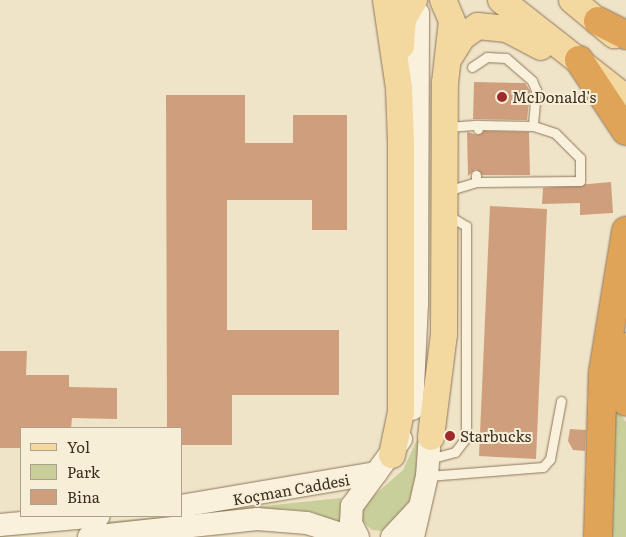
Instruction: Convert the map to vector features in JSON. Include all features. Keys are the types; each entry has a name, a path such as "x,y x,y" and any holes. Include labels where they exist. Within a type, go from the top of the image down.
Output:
{"highway":[{"path":"598,21 626,34"},
{"path":"579,60 626,131"},
{"path":"598,537 603,372 626,231"},
{"path":"626,334 622,381 626,402"}],"main road":[{"path":"386,0 399,88"},
{"path":"572,0 626,45"},
{"path":"499,1 579,60 626,98"},
{"path":"384,464 401,412 399,88 403,19 427,6"},
{"path":"413,537 429,457 444,334 444,127 446,63 452,21 427,6"},
{"path":"427,6 429,457"},
{"path":"358,537 351,523 352,506 384,464 410,417 414,395 427,6"},
{"path":"446,63 470,28 486,25 507,29 579,60"},
{"name":"Koçman Caddesi","path":"182,506 384,464"},
{"path":"392,537 418,509"},
{"path":"0,525 87,517"},
{"name":"Koçman Caddesi","path":"89,537 257,519 307,523 350,537"}],"lane":[{"path":"472,68 487,57 506,58 532,81 536,90 533,126"},
{"path":"429,457 455,452 466,438 466,226 445,203 476,179 580,182 580,158 571,145 555,133 533,126 444,127"},
{"path":"429,457 543,467 550,458 561,401"}],"green space":[{"path":"611,401 626,422 626,537 608,537"},
{"path":"422,429 413,496 393,523 382,531 372,530 360,519 362,506 403,470"},
{"path":"341,498 340,524 313,512 284,509 0,537 0,533 156,517 182,517 182,514"}],"building":[{"name":"McDonald's","path":"474,82 525,83 530,91 527,120 473,119"},
{"path":"166,95 245,95 245,143 293,143 293,115 347,115 347,230 312,230 312,200 227,200 227,330 339,330 339,395 232,395 232,445 182,445 182,427 167,427"},
{"path":"484,131 529,132 530,175 482,175 476,169 468,176 467,132 478,135"},
{"path":"611,182 613,213 580,215 580,203 542,204 543,188"},
{"path":"490,206 547,209 536,459 479,456"},
{"path":"0,351 27,351 26,375 69,375 69,387 117,388 117,419 72,418 71,427 20,427 20,448 0,448"},
{"path":"570,429 586,430 585,451 573,450 568,441"}],"place":[{"name":"McDonald's","path":"502,97"},
{"name":"Starbucks","path":"450,436"}]}
